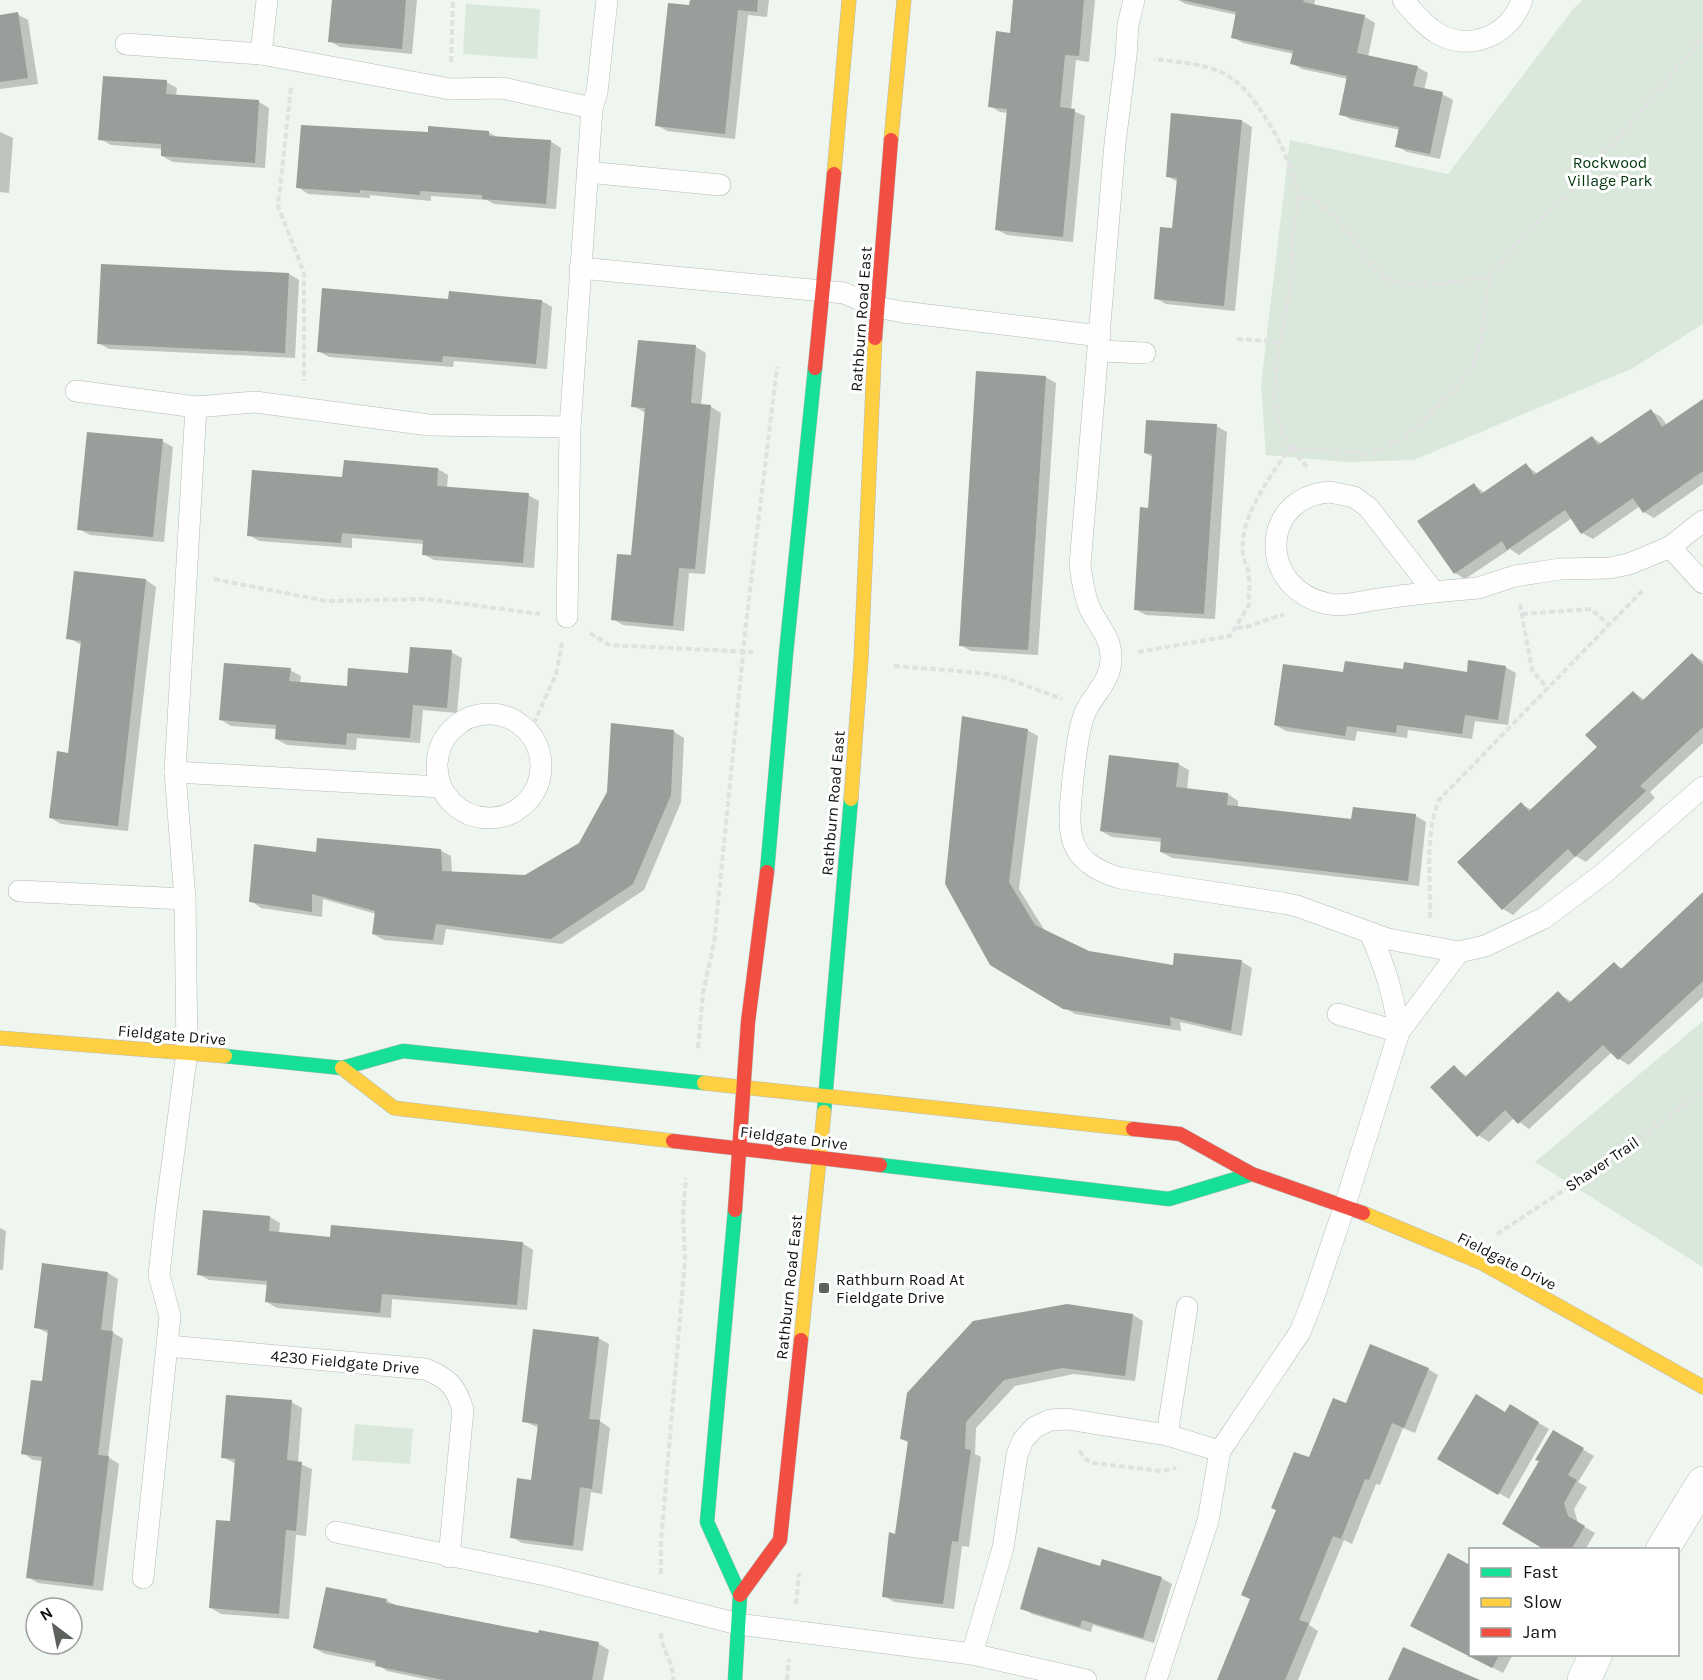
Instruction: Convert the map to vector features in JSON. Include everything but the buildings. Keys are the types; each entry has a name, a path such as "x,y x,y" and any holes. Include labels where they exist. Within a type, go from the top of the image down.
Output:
{"street":[{"path":"735,1680 740,1595 707,1522 748,1022 770,847 786,654 849,0"},
{"name":"Rathburn Road East","path":"740,1595 780,1540 820,1158 861,660 876,307 904,0"},
{"name":"Fieldgate Drive","path":"0,1038 187,1052 342,1068 403,1051 1180,1134 1252,1174 1345,1206 1482,1263 1703,1387"},
{"name":"Fieldgate Drive","path":"342,1068 394,1108 1169,1199 1252,1174"},
{"path":"1663,1548 1703,1483"},
{"path":"1584,1680 1595,1656"}],"lane":[{"path":"261,54 267,0"},
{"path":"567,617 570,428 580,268 592,108 597,92 607,0"},
{"path":"1134,0 1128,25 1115,143 1080,565 1086,599 1105,633 1111,655 1106,680 1086,712 1078,734 1069,828 1077,850 1092,867 1103,873 1142,882 1297,906 1388,939 1459,952 1485,946 1544,918 1603,874 1703,787"},
{"path":"1403,0 1435,32 1444,37 1464,41 1484,39 1502,29 1516,14 1521,0"},
{"path":"126,44 261,54 450,88 502,88 592,108"},
{"path":"587,172 720,185"},
{"path":"580,268 844,293 876,307 1145,353"},
{"path":"76,391 196,407 255,402 429,425 570,428"},
{"path":"143,1578 168,1346 169,1308 159,1275 187,1052 185,899 176,772 196,407"},
{"path":"1434,592 1368,507 1354,497 1330,492 1302,500 1287,514 1278,532 1276,553 1282,572 1294,588 1302,594 1330,604 1343,604 1478,588 1515,576 1560,569 1610,568 1629,564 1674,552 1703,521"},
{"path":"1674,552 1703,583"},
{"path":"479,714 498,714 516,720 530,732 540,750 542,770 537,789 525,804 508,815 488,818 469,814 452,804 441,787 436,769 439,750 448,734 462,721 479,714"},
{"path":"176,772 441,787"},
{"path":"19,891 185,899"},
{"path":"1370,933 1384,964 1394,998 1399,1032"},
{"path":"1156,1680 1208,1521 1220,1451 1300,1332 1345,1206 1399,1032 1459,952"},
{"path":"1338,1014 1399,1032"},
{"path":"1167,1435 1187,1307"},
{"name":"4230 Fieldgate Drive","path":"168,1346 425,1369 439,1374 451,1384 459,1396 463,1410 449,1557"},
{"path":"972,1654 1003,1548 1019,1447 1028,1433 1042,1423 1059,1419 1167,1435 1220,1451"},
{"path":"336,1532 550,1576 738,1624 972,1654 1086,1680"}],"path":[{"path":"450,88 453,0"},
{"path":"1290,448 1372,454 1405,436 1471,371 1482,338 1485,303 1491,277 1516,244 1569,192 1703,37"},
{"path":"1126,56 1194,64 1220,71 1238,82 1251,97 1282,146 1298,199 1294,216 1289,289 1275,406 1290,448"},
{"path":"294,61 278,206 304,273 304,409"},
{"path":"1298,199 1315,199 1353,237 1367,261 1385,277 1408,284 1442,283 1491,277"},
{"path":"1237,339 1281,342"},
{"path":"700,1024 703,993 714,943 743,652 778,364"},
{"path":"1111,655 1230,636 1249,605 1247,594 1249,576 1243,553 1248,521 1269,478 1290,448"},
{"path":"1426,946 1430,917 1430,835 1433,815 1439,800 1609,626 1674,552"},
{"path":"187,574 326,601 427,599 567,617 609,645 786,654"},
{"path":"1503,580 1521,605 1532,670 1548,688"},
{"path":"1236,628 1286,614 1302,594"},
{"path":"1522,614 1591,609 1609,626"},
{"path":"530,732 556,674 567,617"},
{"path":"861,660 906,667 982,673 1006,678 1066,700 1086,712"},
{"name":"Shaver Trail","path":"1498,1231 1604,1164 1703,1091"},
{"path":"673,1680 673,1668 661,1642 661,1541 685,1260 683,1213 687,1168"}],"green space":[{"name":"Rockwood Village Park","path":"1583,0 1703,0 1703,324 1631,369 1414,460 1345,462 1266,455 1261,385 1290,140 1448,174 1574,8"},
{"path":"466,4 540,9 537,59 463,54"},
{"path":"1703,1021 1703,1267 1535,1162"},
{"path":"355,1424 413,1429 410,1464 352,1460"}],"traffic: fast":[{"path":"767,872 815,368"},
{"path":"824,1112 851,799"},
{"path":"225,1056 342,1068 403,1051 704,1083"},
{"path":"880,1165 1169,1199 1252,1174"},
{"path":"735,1210 707,1522 740,1595 735,1680"}],"traffic: slow":[{"path":"834,174 849,0"},
{"path":"891,140 904,0"},
{"path":"851,799 861,660 875,338"},
{"path":"0,1038 225,1056"},
{"path":"342,1068 394,1108 673,1141"},
{"path":"704,1083 1133,1129"},
{"path":"801,1340 824,1112"},
{"path":"1363,1213 1482,1263 1703,1387"}],"traffic: jam":[{"path":"875,338 891,140"},
{"path":"815,368 834,174"},
{"path":"735,1210 748,1022 767,872"},
{"path":"1133,1129 1180,1134 1252,1174 1363,1213"},
{"path":"673,1141 880,1165"},
{"path":"740,1595 780,1540 801,1340"}],"place":[{"name":"Rathburn Road At Fieldgate Drive","path":"824,1288"}]}
